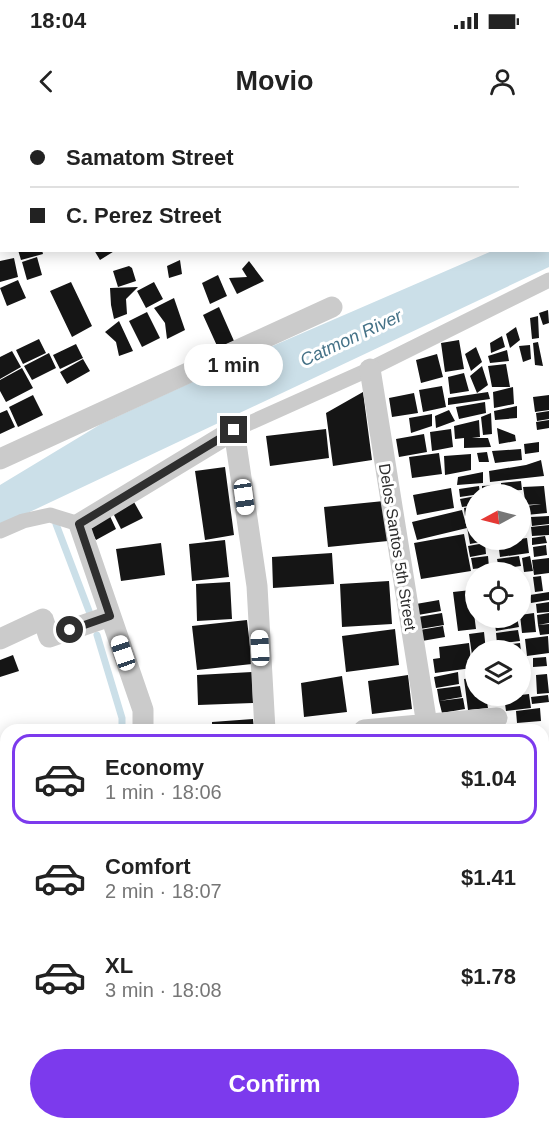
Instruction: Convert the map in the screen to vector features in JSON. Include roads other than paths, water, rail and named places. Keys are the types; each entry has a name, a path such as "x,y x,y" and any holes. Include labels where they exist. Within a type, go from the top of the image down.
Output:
{"street":[{"path":"0,531 22,521 51,515 79,524 234,430 370,369 549,280"},
{"path":"0,459 332,307"},
{"name":"Delos Santos 5th Street","path":"370,369 427,724"},
{"path":"234,430 256,586 265,724"},
{"path":"79,524 143,710 143,724"},
{"path":"0,639 43,619 49,638 110,616"},
{"path":"437,724 497,718"}],"water":[{"name":"Catmon River","path":"490,252 549,252 549,267 0,526 0,485 101,424 240,360"}],"waterway":[{"path":"56,524 89,611"},
{"path":"97,635 122,724"}]}
